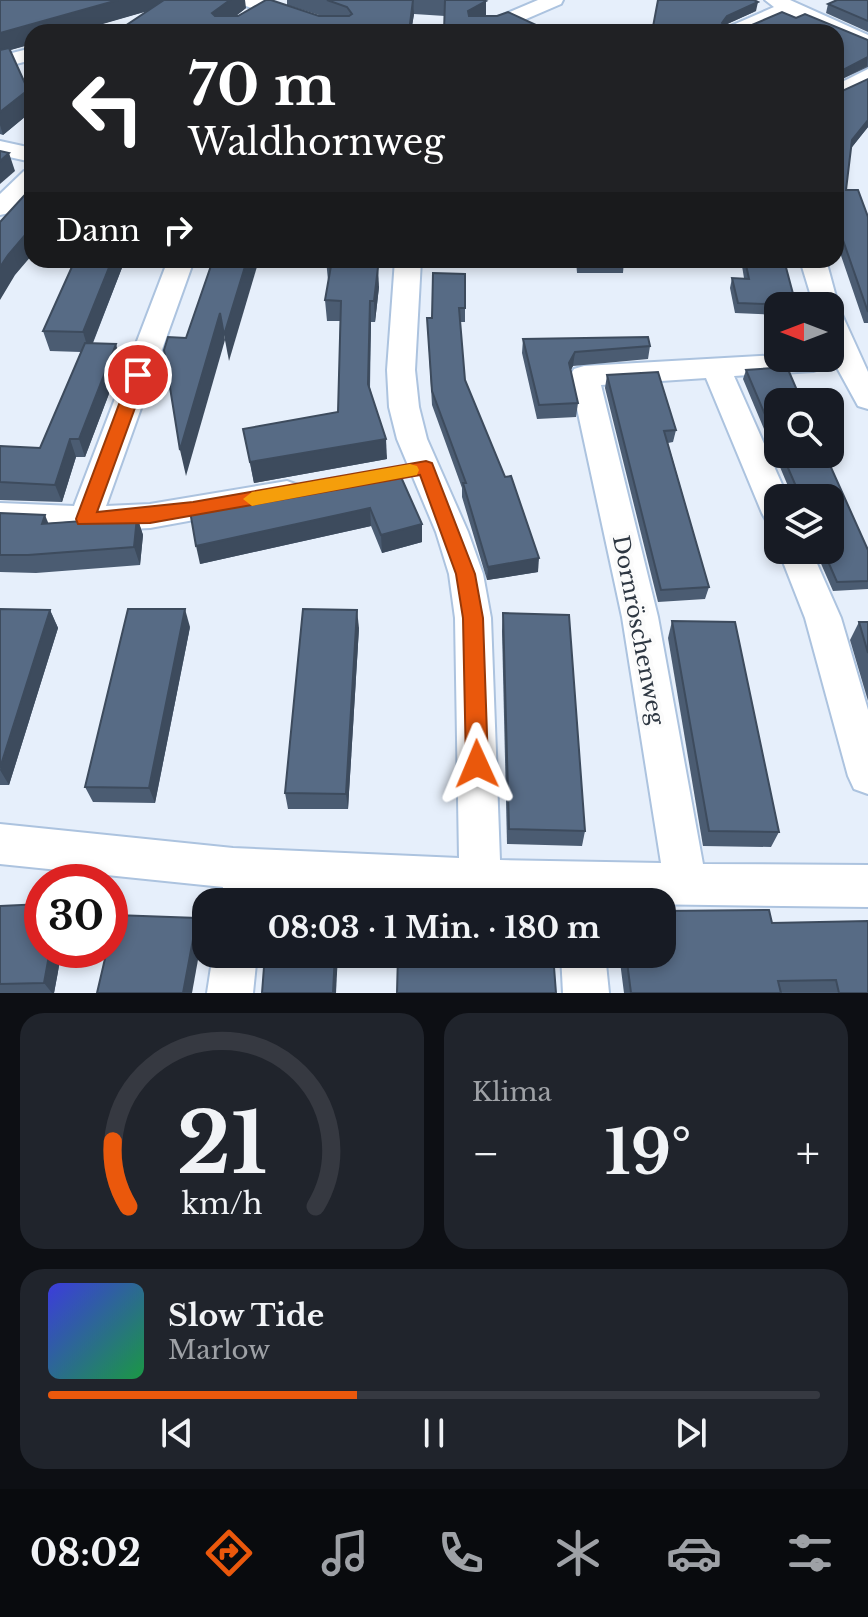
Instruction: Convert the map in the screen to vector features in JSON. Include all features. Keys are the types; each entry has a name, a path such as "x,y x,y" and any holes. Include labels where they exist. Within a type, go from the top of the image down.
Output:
{"street":[{"path":"498,24 554,0"},
{"path":"247,10 273,3 322,24"},
{"path":"747,24 782,3 828,24"},
{"path":"491,7 512,18"},
{"path":"844,31 868,42"},
{"path":"0,62 24,56"},
{"path":"844,89 868,75"},
{"path":"0,148 24,153"},
{"path":"0,208 24,184"},
{"path":"85,519 178,268"},
{"path":"407,268 401,370 404,407 412,439 411,470 466,574 473,618 480,881"},
{"path":"815,268 823,292"},
{"path":"844,357 868,399"},
{"path":"764,366 717,369 766,484"},
{"name":"Dornröschenweg","path":"686,885 640,617 584,376 717,369"},
{"path":"0,515 85,519 150,516 320,487"},
{"path":"800,564 823,618 868,776"},
{"path":"0,844 244,885 480,881 537,888"},
{"path":"646,888 686,885 868,886"},
{"path":"230,993 233,968"},
{"path":"584,968 586,993"}],"building":[{"path":"0,0 118,0 24,24 0,33"},
{"path":"164,0 230,0 212,13 215,16 238,16 271,0 319,16 349,16 352,14 347,7 327,0 413,0 410,24 128,24"},
{"path":"445,0 483,0 486,1 468,11 469,16 497,16 508,12 534,24 444,24"},
{"path":"658,0 758,2 727,16 723,24 654,24"},
{"path":"837,0 868,0 868,21 828,4"},
{"path":"782,12 796,18 805,14 829,24 754,24"},
{"path":"844,30 868,40 868,57 844,69"},
{"path":"9,48 24,81 24,93 0,112 0,50"},
{"path":"868,79 868,120 852,140 846,190 858,190 868,217 868,312 844,243 844,90"},
{"path":"0,151 9,153 0,161"},
{"path":"24,196 24,236 0,267 0,222"},
{"path":"71,268 109,268 83,332 43,331"},
{"path":"210,268 245,268 224,335 220,313 180,450 164,350 168,337 186,338"},
{"path":"331,268 378,268 374,301 370,301 368,384 386,439 250,462 243,429 338,412 341,301 325,300"},
{"path":"747,268 786,268 793,292 764,292 764,304 738,303 732,278 749,279"},
{"path":"433,273 465,274 465,308 459,308 465,380 505,477 511,476 539,558 488,567 463,483 466,483 432,391 427,318 432,318"},
{"path":"648,337 650,346 575,352 569,363 578,403 539,405 523,339"},
{"path":"85,343 116,344 79,439 70,439 55,485 0,482 0,446 40,448"},
{"path":"746,370 789,372 796,388 764,388 764,412"},
{"path":"658,372 676,430 664,431 709,587 661,590 607,375"},
{"path":"397,468 422,524 381,535 370,508 196,546 190,511 257,498 256,493"},
{"path":"788,468 831,468 838,484 795,484"},
{"path":"844,496 868,550 868,581 837,582 829,564 844,564"},
{"path":"0,513 45,515 42,524 137,517 134,547 0,555"},
{"path":"0,609 50,610 0,768"},
{"path":"128,609 185,609 149,788 85,787"},
{"path":"303,609 357,610 346,794 285,793"},
{"path":"503,613 569,615 585,831 509,829"},
{"path":"672,621 735,622 779,832 709,831"},
{"path":"859,622 868,622 868,653"},
{"path":"24,905 24,968 47,968 44,983 0,984 0,906"},
{"path":"769,910 772,923 868,921 868,993 839,993 836,980 778,981 781,993 631,993 628,968 676,968 676,911"},
{"path":"128,915 192,918 192,945 183,993 97,993 103,968 128,968"},
{"path":"264,968 334,968 333,993 262,993"},
{"path":"398,968 554,968 556,993 397,993"}],"slow traffic":[{"path":"252,499 410,470"}],"route":[{"path":"138,375 85,519 150,516 426,467 466,574 473,618 477,764"}]}
